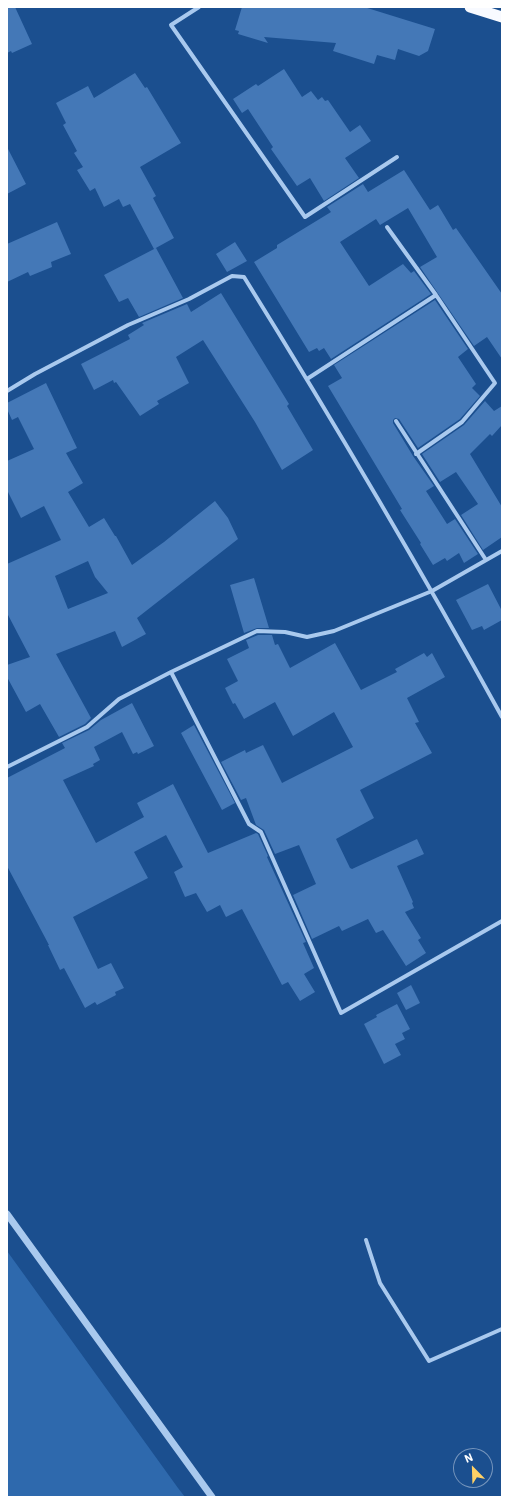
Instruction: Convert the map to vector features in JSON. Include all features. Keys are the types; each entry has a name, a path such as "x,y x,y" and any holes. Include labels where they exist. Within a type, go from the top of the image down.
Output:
{"highway":[{"path":"470,7 502,17"}],"street":[{"path":"199,7 171,25 305,217 397,157"},
{"path":"387,227 436,295 495,383 462,422 416,454"},
{"path":"7,391 35,374 128,325 189,299 232,276 244,277 307,379 432,592 502,717"},
{"path":"307,379 436,295"},
{"path":"396,421 486,560"},
{"path":"7,767 87,727 119,699 171,672 257,631 285,632 307,638 334,631 432,592 502,551"},
{"path":"171,672 249,824 261,832 341,1013 502,921"},
{"path":"7,1214 212,1497"},
{"path":"366,1240 380,1283 429,1361 502,1329"}],"shaded area":[{"path":"7,1251 178,1488 185,1497 7,1497"}],"building":[{"path":"7,7 15,7 32,44 12,53 11,51 7,53"},
{"path":"242,7 364,7 435,29 428,51 419,56 398,49 395,60 377,55 374,64 333,51 336,43 264,37 268,43 238,34 239,31 235,30"},
{"path":"284,69 302,97 311,91 318,100 322,97 325,101 328,100 350,132 360,125 371,141 345,158 359,178 324,201 310,178 297,186 271,149 273,147 248,109 242,113 233,99 256,84 258,86"},
{"path":"135,73 145,88 147,87 181,143 140,167 156,196 153,198 174,238 154,249 130,204 123,207 119,199 104,207 95,188 90,191 77,170 83,167 74,153 77,151 63,125 66,123 56,103 88,86 94,98"},
{"path":"7,147 26,184 7,194"},
{"path":"404,170 430,210 438,205 453,230 456,228 502,294 502,359 487,337 474,346 420,267 437,257 408,208 380,225 376,219 340,242 369,286 403,264 411,273 414,271 431,294 331,359 324,348 319,351 317,348 309,352 254,262 277,248 277,245 331,212 327,207 363,184 368,192"},
{"path":"57,222 71,254 51,262 52,267 30,276 28,272 7,282 7,244"},
{"path":"235,242 247,261 227,272 216,254"},
{"path":"156,248 183,298 139,317 128,298 119,302 104,275"},
{"path":"221,293 289,404 287,406 313,450 282,470 255,422 203,340 176,357 189,383 157,401 159,404 140,416 116,382 114,383 113,380 94,390 81,364 130,339 128,335 144,325 142,323 187,304 191,312"},
{"path":"435,300 468,349 458,357 476,384 472,388 480,396 460,419 418,448 399,419 395,418 393,420 393,423 413,456 434,486 426,491 447,524 455,519 478,554 464,563 459,553 447,561 445,558 433,565 400,510 402,509 328,386 342,378 334,365"},
{"path":"46,383 77,448 66,453 83,483 68,492 89,527 104,518 132,565 164,542 215,501 228,518 238,539 137,618 146,634 122,647 115,631 56,654 91,718 85,724 59,737 40,704 26,712 7,677 7,665 30,657 7,613 7,564 61,540 44,506 21,518 7,490 7,461 34,449 18,417 12,420 7,409 7,403","holes":["88,561 95,577 108,593 68,609 55,576"]},
{"path":"485,401 494,411 502,406 502,425 492,436 490,434 470,454 502,507 502,537 483,550 461,515 478,504 456,472 440,482 422,454 464,425"},
{"path":"254,578 269,628 257,628 244,633 230,585"},
{"path":"488,584 502,611 502,620 484,630 482,626 472,630 456,600"},
{"path":"258,635 272,635 275,645 278,644 290,668 335,643 361,690 397,672 395,669 424,653 427,657 432,653 445,677 407,698 419,722 415,723 432,753 360,790 374,818 336,839 350,868 352,869 417,839 424,854 397,866 413,902 414,908 405,912 421,938 418,940 426,953 406,966 383,930 376,933 368,919 342,931 339,926 312,939 293,895 316,884 299,845 275,854 264,830 256,825 246,798 241,800 221,762 245,750 246,753 263,745 282,783 353,747 334,712 293,736 275,702 244,719 235,703 233,704 225,688 238,681 227,659 249,648 246,640"},
{"path":"132,703 154,746 138,754 137,752 133,754 122,732 94,747 100,760 93,764 94,766 63,780 96,843 144,817 137,803 173,784 208,853 256,833 258,834 306,942 303,943 314,968 304,974 315,992 300,1001 288,982 282,985 242,909 226,917 220,905 207,912 196,893 185,897 174,872 183,867 166,835 134,852 148,878 73,917 98,969 111,963 124,988 115,992 116,995 97,1005 95,1002 85,1008 64,968 60,970 49,945 7,866 7,778 65,748 62,743 89,730 101,720"},
{"path":"194,725 235,803 222,810 181,733"},
{"path":"411,985 420,1003 406,1010 397,993"},
{"path":"397,1004 410,1029 402,1033 405,1039 395,1044 401,1055 384,1064 364,1024 377,1017 376,1015"}]}
